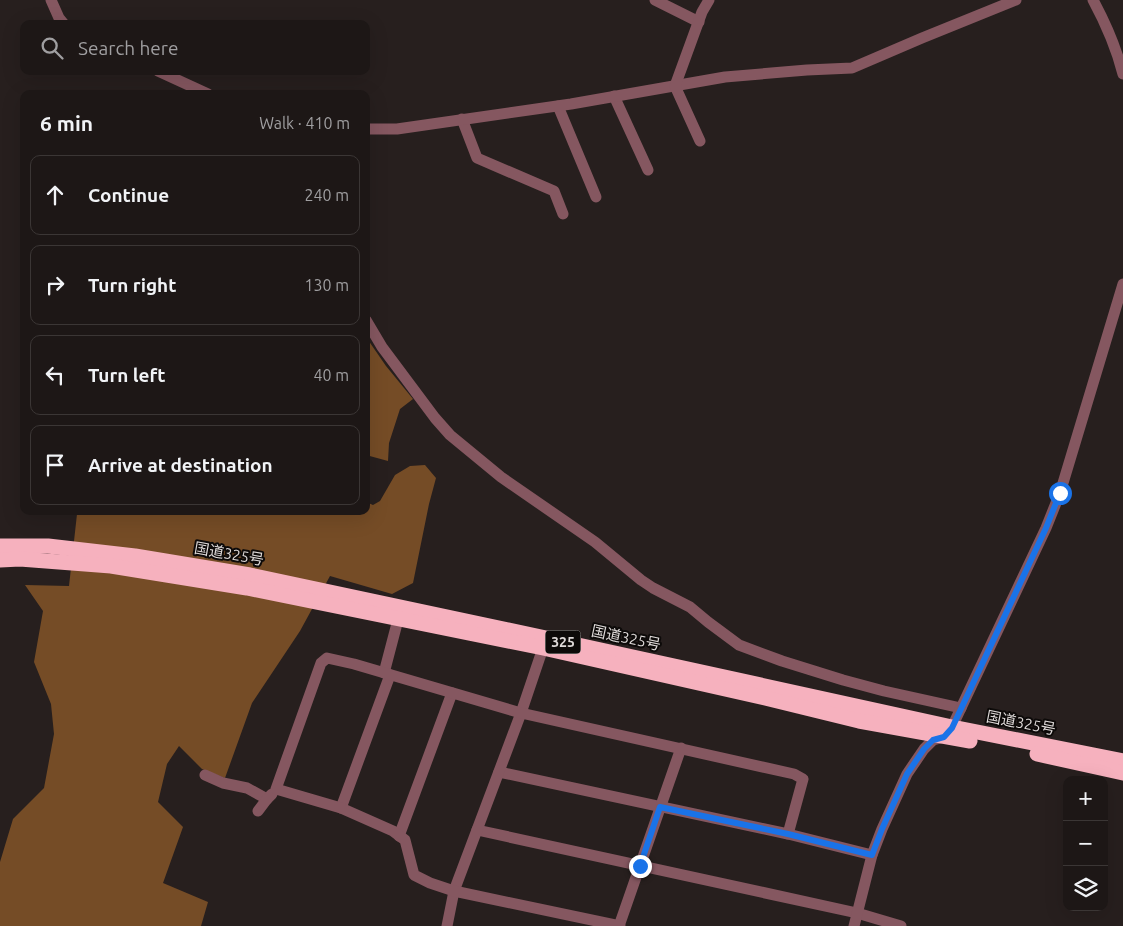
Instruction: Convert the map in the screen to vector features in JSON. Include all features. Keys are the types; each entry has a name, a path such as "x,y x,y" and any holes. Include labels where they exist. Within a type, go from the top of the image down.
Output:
{"highway":[{"name":"国道325号","path":"0,546 48,546 135,556 250,575 400,613"},
{"name":"国道325号","path":"0,560 20,559 112,566 400,613 545,643 943,735 1123,773"},
{"name":"国道325号","path":"943,735 1123,761"}],"street":[{"path":"51,0 61,20"},
{"path":"655,0 698,22"},
{"path":"700,141 675,86 698,22 709,0"},
{"path":"370,128 397,129 558,106 725,77 852,68 1016,0"},
{"path":"1093,0 1118,53 1123,74"},
{"path":"167,75 199,90"},
{"path":"614,96 648,170"},
{"path":"558,106 596,198"},
{"path":"462,119 477,158 554,191 563,214"},
{"path":"854,926 872,855 907,774 924,749 943,735 961,708 1042,536 1060,493 1123,284"},
{"path":"370,327 382,347 450,435 501,478 595,542 640,580 690,607 739,645 843,680 961,708"},
{"path":"341,808 387,674 400,613"},
{"path":"447,926 454,891 521,713 545,643"},
{"path":"258,811 276,789 322,663 326,658 354,664 521,713 794,774 803,778 788,834"},
{"path":"399,836 452,693"},
{"path":"276,789 341,808 393,831 405,840 414,876 430,883 454,891 619,926 681,748"},
{"path":"498,772 788,834 872,855"},
{"path":"205,775 224,783 247,788 267,798"},
{"path":"477,830 857,913 901,926"}],"shaded area":[{"path":"370,343 413,399 400,409 389,443 388,461 370,456"},
{"path":"425,465 436,478 413,583 392,594 330,576 300,631 252,703 225,778 202,769 179,746 167,764 158,802 183,827 163,883 208,902 201,926 0,926 0,862 13,819 44,788 54,734 51,704 34,662 43,611 25,585 69,586 77,515 370,515 370,504 373,505 380,501 395,475 410,466"}],"route":[{"path":"640,866 660,807 788,834 872,855 907,774 924,749 933,740 944,737 952,728 1016,594 1060,493"}]}
